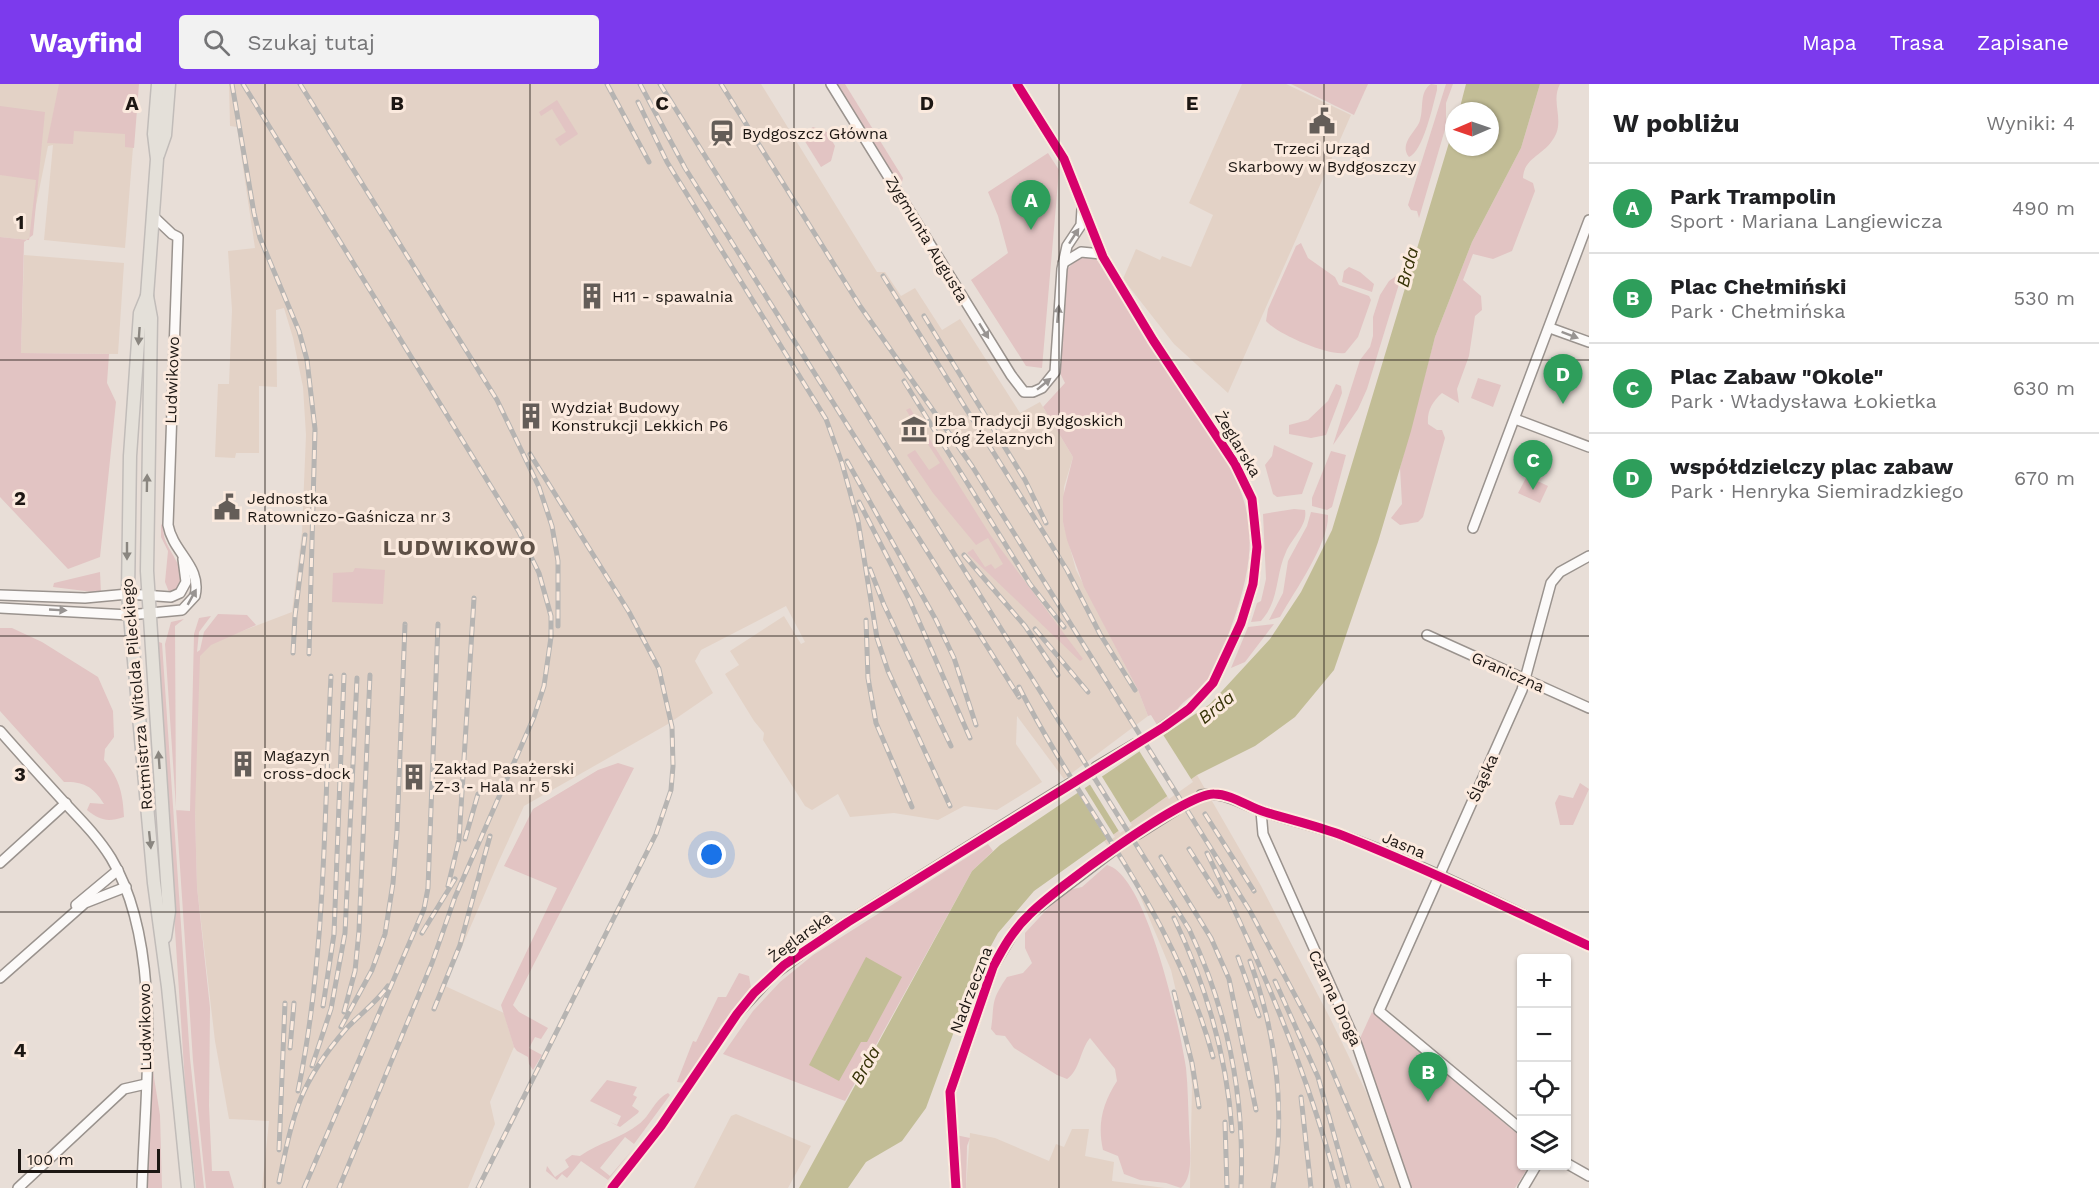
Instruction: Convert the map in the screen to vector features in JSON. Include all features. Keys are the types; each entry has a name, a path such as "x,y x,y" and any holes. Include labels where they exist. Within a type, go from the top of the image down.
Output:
{"main road":[{"name":"Rotmistrza Witolda Pileckiego","path":"158,84 154,134 157,159 147,296 151,318 147,497 148,596 169,912 164,950"},
{"name":"Rotmistrza Witolda Pileckiego","path":"157,159 165,135 169,84"},
{"name":"Rotmistrza Witolda Pileckiego","path":"147,296 140,313 130,456 128,594 130,640 157,913 164,950 188,1188"}],"street":[{"name":"Zygmunta Augusta","path":"831,84 1011,375 1024,392 1033,392 1042,388 1055,372 1063,263"},
{"name":"Żeglarska","path":"1017,84 1064,159 1082,209 1089,220 1102,254 1148,332 1235,464 1252,499 1257,547 1254,584 1232,645 1213,683 1204,694 1160,729"},
{"path":"1063,263 1067,246 1081,225 1082,209"},
{"name":"Ludwikowo","path":"0,608 129,615 149,614 182,610 195,596 195,574 171,537 168,525 178,237 153,216"},
{"path":"1473,528 1587,233 1589,220"},
{"path":"1063,263 1077,253 1102,254"},
{"path":"1550,328 1589,342"},
{"path":"1515,419 1589,447"},
{"name":"Ludwikowo","path":"0,594 99,598 128,594 171,597 182,590 187,572 181,554"},
{"name":"Śląska","path":"1517,1127 1379,1011 1526,681 1527,667 1551,583 1560,572 1589,556"},
{"name":"Graniczna","path":"1427,635 1589,708"},
{"name":"Ludwikowo","path":"0,731 96,836 126,886 139,928 142,949 147,1041 142,1188"},
{"path":"1096,767 1135,744"},
{"name":"Żeglarska","path":"612,1188 661,1126 737,1014 763,984 820,939 1072,782"},
{"name":"Jasna","path":"1201,795 1222,795 1261,811 1342,835 1439,876 1589,946"},
{"path":"0,863 66,803"},
{"path":"1138,834 1176,810"},
{"name":"Czarna Droga","path":"1261,811 1263,834 1357,1045 1406,1188"},
{"name":"Nadrzeczna","path":"956,1188 950,1092 993,967 1015,930 1030,914 1114,850"},
{"path":"70,914 82,898 118,870"},
{"path":"0,978 85,903 126,886"},
{"path":"18,1188 124,1089 146,1084"},
{"path":"1571,1166 1589,1176"},
{"path":"1523,1188 1534,1170"}],"shaded area":[{"path":"0,84 138,84 125,248 44,240 53,145 48,146 29,240 0,237"},
{"path":"59,84 139,84 134,148 125,147 125,134 74,131 73,144 47,143"},
{"path":"229,84 761,84 877,272 885,272 901,296 915,288 942,330 960,319 1020,413 1040,402 1073,457 1064,487 1063,522 1076,570 1138,690 1148,716 1064,779 1017,716 1016,744 1042,782 997,810 964,806 938,820 894,813 850,817 838,794 812,810 805,806 763,740 764,733 725,674 739,665 730,651 784,616 801,644 805,642 786,606 701,650 695,661 713,693 668,724 524,806 498,863 445,986 504,1013 514,1047 490,1102 495,1124 468,1188 262,1188 269,1121 229,1119 215,1041 197,887 195,655 211,643 292,612 302,532 306,435 303,387 284,308 276,310 277,387 259,386 259,453 236,453 235,458 215,457 218,384 229,384 232,310 228,251 255,248 237,127 230,126"},
{"path":"837,84 845,84 903,178 902,182 897,181"},
{"path":"1242,84 1286,84 1351,115 1228,393 1174,344 1123,279 1136,249 1160,260 1162,256 1191,267 1213,215 1189,203"},
{"path":"1291,84 1368,84 1354,115"},
{"path":"1431,84 1437,85 1437,90 1430,116 1419,147 1409,157 1406,152 1407,142 1419,124 1423,95"},
{"path":"1446,84 1453,84 1445,102 1445,129 1419,218 1417,211 1411,210 1408,205"},
{"path":"1540,84 1560,84 1557,97 1558,128 1552,141 1531,160 1524,171 1523,178 1533,183 1535,191 1512,251 1493,259 1473,254 1463,280 1481,296 1482,310 1475,316 1469,356 1457,389 1459,403 1442,393 1431,407 1428,424 1437,430 1442,430 1445,438 1423,517 1418,522 1400,525 1391,518 1402,504 1400,468 1435,337 1472,242 1521,148"},
{"path":"557,100 578,134 560,146 555,139 566,132 552,109 541,116 539,112"},
{"path":"0,106 45,112 33,235 29,238 36,180 0,175"},
{"path":"813,127 827,132 835,146 831,161 821,167 801,135"},
{"path":"1048,153 1059,170 1042,368 1026,366 971,280 1008,253 998,216 988,192"},
{"path":"0,237 27,240 24,242 21,353 109,354 107,383 116,402 100,557 68,569 0,497"},
{"path":"1301,243 1308,258 1335,277 1339,285 1369,296 1371,300 1358,337 1345,353 1327,351 1303,343 1266,321 1268,309 1296,246"},
{"path":"24,255 124,263 118,354 21,353"},
{"path":"1080,257 1096,259 1100,264 1219,448 1234,475 1244,501 1249,527 1249,557 1243,590 1219,660 1202,687 1157,725 1151,715 1148,716 1138,690 1084,587 1067,540 1063,522 1063,497 1073,457 1043,407 1065,383 1058,369 1067,269"},
{"path":"1349,267 1360,272 1374,284 1372,292 1342,282 1344,271"},
{"path":"1403,271 1367,389 1358,409 1333,445 1360,360 1370,347 1373,336 1373,317 1380,295 1389,281"},
{"path":"1478,378 1501,385 1493,407 1471,398"},
{"path":"1336,384 1341,386 1342,393 1326,435 1311,438 1289,434 1289,425 1308,420 1328,401"},
{"path":"910,408 991,536 1083,659 1080,661 967,553 973,549 985,567 991,564 995,569 1003,564 988,538 976,545 933,493 907,455 915,450 929,470 940,463 906,410"},
{"path":"1274,445 1313,463 1302,494 1277,497 1273,494 1265,465 1272,456"},
{"path":"1331,451 1346,455 1332,507 1327,510 1312,506 1312,498"},
{"path":"1527,476 1548,486 1540,503 1518,493"},
{"path":"1294,509 1305,510 1304,521 1286,552 1267,613 1261,621 1251,622 1257,603 1261,601 1266,579 1263,514"},
{"path":"1311,512 1328,515 1323,539 1310,567 1280,617 1269,620 1283,593 1288,561 1307,526"},
{"path":"164,522 166,543 182,575 182,582 178,588 169,592 165,582 168,551 161,537 161,525"},
{"path":"355,568 385,570 383,604 332,602 333,573 353,572"},
{"path":"100,572 101,593 53,587 54,583"},
{"path":"218,614 247,615 256,625 211,645 200,656 195,812 197,887 210,1008 209,1106 212,1171 229,1171 234,1188 206,1188 193,1061 176,810 190,811 194,634 199,618 211,616 199,632 197,652 200,650 204,632"},
{"path":"184,619 175,626 176,808 165,644 171,622"},
{"path":"1274,624 1245,662 1231,668 1248,627"},
{"path":"0,628 12,628 42,642 98,677 113,711 114,737 105,749 104,760 119,786 124,817 105,820 87,810 90,803 104,804 87,786 64,782 0,711"},
{"path":"156,641 162,643 190,1058 204,1188 196,1188 186,1098"},
{"path":"618,763 634,768 513,1005 519,1012 548,1028 541,1039 535,1037 529,1048 542,1055 533,1070 528,1057 514,1047 501,1005 557,888 504,866 533,809 598,770"},
{"path":"1197,775 1261,886 1330,1018 1367,1094 1403,1188 1190,1188 1192,1085 1185,1029 1171,970 1132,877 1104,841"},
{"path":"1580,783 1589,789 1573,825 1560,825 1555,803 1559,795 1573,798"},
{"path":"988,844 993,851 972,871 845,1101 723,1054 753,1011 780,982 813,955"},
{"path":"1107,865 1122,875 1135,895 1148,923 1177,1021 1186,1068 1190,1150 1190,1168 1181,1188 1166,1183 1140,1180 1124,1174 1118,1156 1103,1150 1101,1122 1108,1097 1117,1081 1115,1069 1090,1038 1075,1070 1067,1079 1014,1048 1005,1036 996,1035 991,1029 994,1002 1002,985 1007,977 1023,973 1032,963 1025,948 1025,933 1064,891 1082,887"},
{"path":"739,973 749,976 751,988 721,1025 687,1080 684,1083 677,1082 693,1041 696,1042 718,997 726,997"},
{"path":"1372,1012 1517,1134 1517,1170 1526,1170 1515,1188 1406,1188 1357,1045"},
{"path":"152,1065 160,1115 162,1188 147,1188"},
{"path":"607,1080 637,1087 633,1095 637,1097 632,1106 639,1111 620,1127 610,1122 617,1125 621,1116 590,1101"},
{"path":"668,1093 670,1095 634,1144 625,1137 600,1168 610,1176 633,1149 608,1180 581,1161 567,1178 562,1174 557,1180 546,1171 547,1166 555,1177 569,1167 565,1160 572,1155 580,1156 632,1129 643,1121 660,1099"},
{"path":"736,1114 811,1146 788,1188 694,1188 731,1116"},
{"path":"1072,1129 1089,1129 1085,1156 1114,1162 1112,1181 1165,1188 966,1188 970,1133 995,1138 1049,1161 1056,1144 1064,1147"},
{"path":"951,1134 970,1138 967,1146 966,1188 956,1188"}],"water":[{"name":"Brda","path":"1466,84 1540,84 1521,148 1472,242 1435,337 1411,431 1378,542 1334,670 1295,717 1255,746 1197,775 1034,891 998,933 974,977 926,1108 902,1141 866,1162 848,1188 799,1188 972,871 1000,845 1210,704 1270,639 1301,592 1332,530 1445,156 1499,156 1499,102 1461,102"},
{"path":"866,957 902,977 867,1042 861,1042 839,1081 809,1065"}],"pier":[{"path":"1162,733 1193,782 1169,799 1138,749"},
{"path":"1101,775 1132,825 1120,833 1089,783"},
{"path":"1084,787 1115,837 1108,841 1077,791"}],"tunnel":[{"path":"1135,744 1160,729"},
{"path":"1072,782 1096,767"},
{"path":"1176,810 1201,795"},
{"path":"1114,850 1138,834"}],"railway":[{"path":"232,84 260,238 299,331 307,360 315,429 309,654"},
{"path":"243,84 519,532 539,573 551,616 551,637 544,686 534,717 455,897 432,963 339,1188"},
{"path":"300,84 497,400 539,487 552,526 558,561 558,626"},
{"path":"607,84 649,162"},
{"path":"640,84 685,168 1019,697"},
{"path":"660,84 1189,929 1214,991 1231,1056 1240,1121 1241,1188"},
{"path":"721,84 860,306 972,466 1250,911 1321,1044 1382,1188"},
{"path":"638,102 667,162 826,419 842,463 858,521 877,638 888,671 950,806"},
{"path":"883,276 1067,570 1100,634 1135,690"},
{"path":"924,316 1025,480 1046,523"},
{"path":"904,381 1030,584 1064,627"},
{"path":"478,1188 656,834 671,790 673,766 672,727 659,669 629,612 530,454"},
{"path":"847,461 936,620 954,658 976,725"},
{"path":"859,502 910,601 970,738"},
{"path":"293,653 305,535"},
{"path":"964,555 1025,626 1058,675"},
{"path":"870,569 884,605 951,746"},
{"path":"448,886 459,840 474,598"},
{"path":"866,620 868,678 876,723 912,807"},
{"path":"341,1027 372,970 385,934 393,883 397,831 405,624"},
{"path":"304,1188 424,909 428,888 438,624"},
{"path":"1035,629 1088,692"},
{"path":"323,1006 334,934 344,675"},
{"path":"344,1012 355,971 359,931 370,675"},
{"path":"298,1091 307,1040 319,936 331,676"},
{"path":"312,1066 331,1009 345,933 357,678"},
{"path":"1019,687 1152,910 1176,956 1196,1005 1213,1057"},
{"path":"465,839 478,794"},
{"path":"1205,814 1254,891"},
{"path":"434,1009 460,945 490,836"},
{"path":"1189,849 1219,896"},
{"path":"1207,853 1246,935 1281,1017 1312,1102 1338,1188"},
{"path":"1161,857 1211,938 1229,979 1256,1110"},
{"path":"422,933 455,879"},
{"path":"1174,918 1196,969 1213,1022 1225,1076 1232,1131"},
{"path":"1238,957 1259,1016"},
{"path":"1250,961 1267,1017 1277,1073 1279,1130 1273,1188"},
{"path":"1275,981 1318,1077 1349,1188"},
{"path":"279,1182 294,1118 308,1083 330,1048 388,986"},
{"path":"1174,992 1192,1063 1199,1107"},
{"path":"279,1150 285,1003"},
{"path":"290,1048 294,1003"},
{"path":"1301,1097 1311,1188"},
{"path":"1225,1122 1227,1188"}],"cycle path":[{"path":"612,1188 661,1126 737,1014 754,993 784,965 848,922 1164,727 1189,709 1213,683 1241,623 1253,584 1257,547 1252,499 1235,464 1153,340 1103,257 1064,159 1017,84"},
{"path":"956,1188 950,1092 993,967 1013,933 1043,903 1090,865 1149,825 1199,798 1214,794 1227,796 1265,812 1344,836 1437,875 1589,946"}],"place":[{"name":"Trzeci Urząd Skarbowy w Bydgoszczy","path":"1322,121"},
{"name":"Bydgoszcz Główna","path":"722,133"},
{"name":"Park Trampolin","path":"1031,230"},
{"name":"H11 - spawalnia","path":"592,296"},
{"name":"współdzielczy plac zabaw","path":"1563,404"},
{"name":"Wydział Budowy Konstrukcji Lekkich P6","path":"531,416"},
{"name":"Izba Tradycji Bydgoskich Dróg Żelaznych","path":"914,429"},
{"name":"Plac Zabaw \"Okole\"","path":"1533,490"},
{"name":"Jednostka Ratowniczo-Gaśnicza nr 3","path":"227,507"},
{"name":"Magazyn cross-dock","path":"243,764"},
{"name":"Zakład Pasażerski Z-3 - Hala nr 5","path":"414,777"},
{"name":"Plac Chełmiński","path":"1428,1102"}],"district":[{"name":"LUDWIKOWO","path":"460,547"}]}
